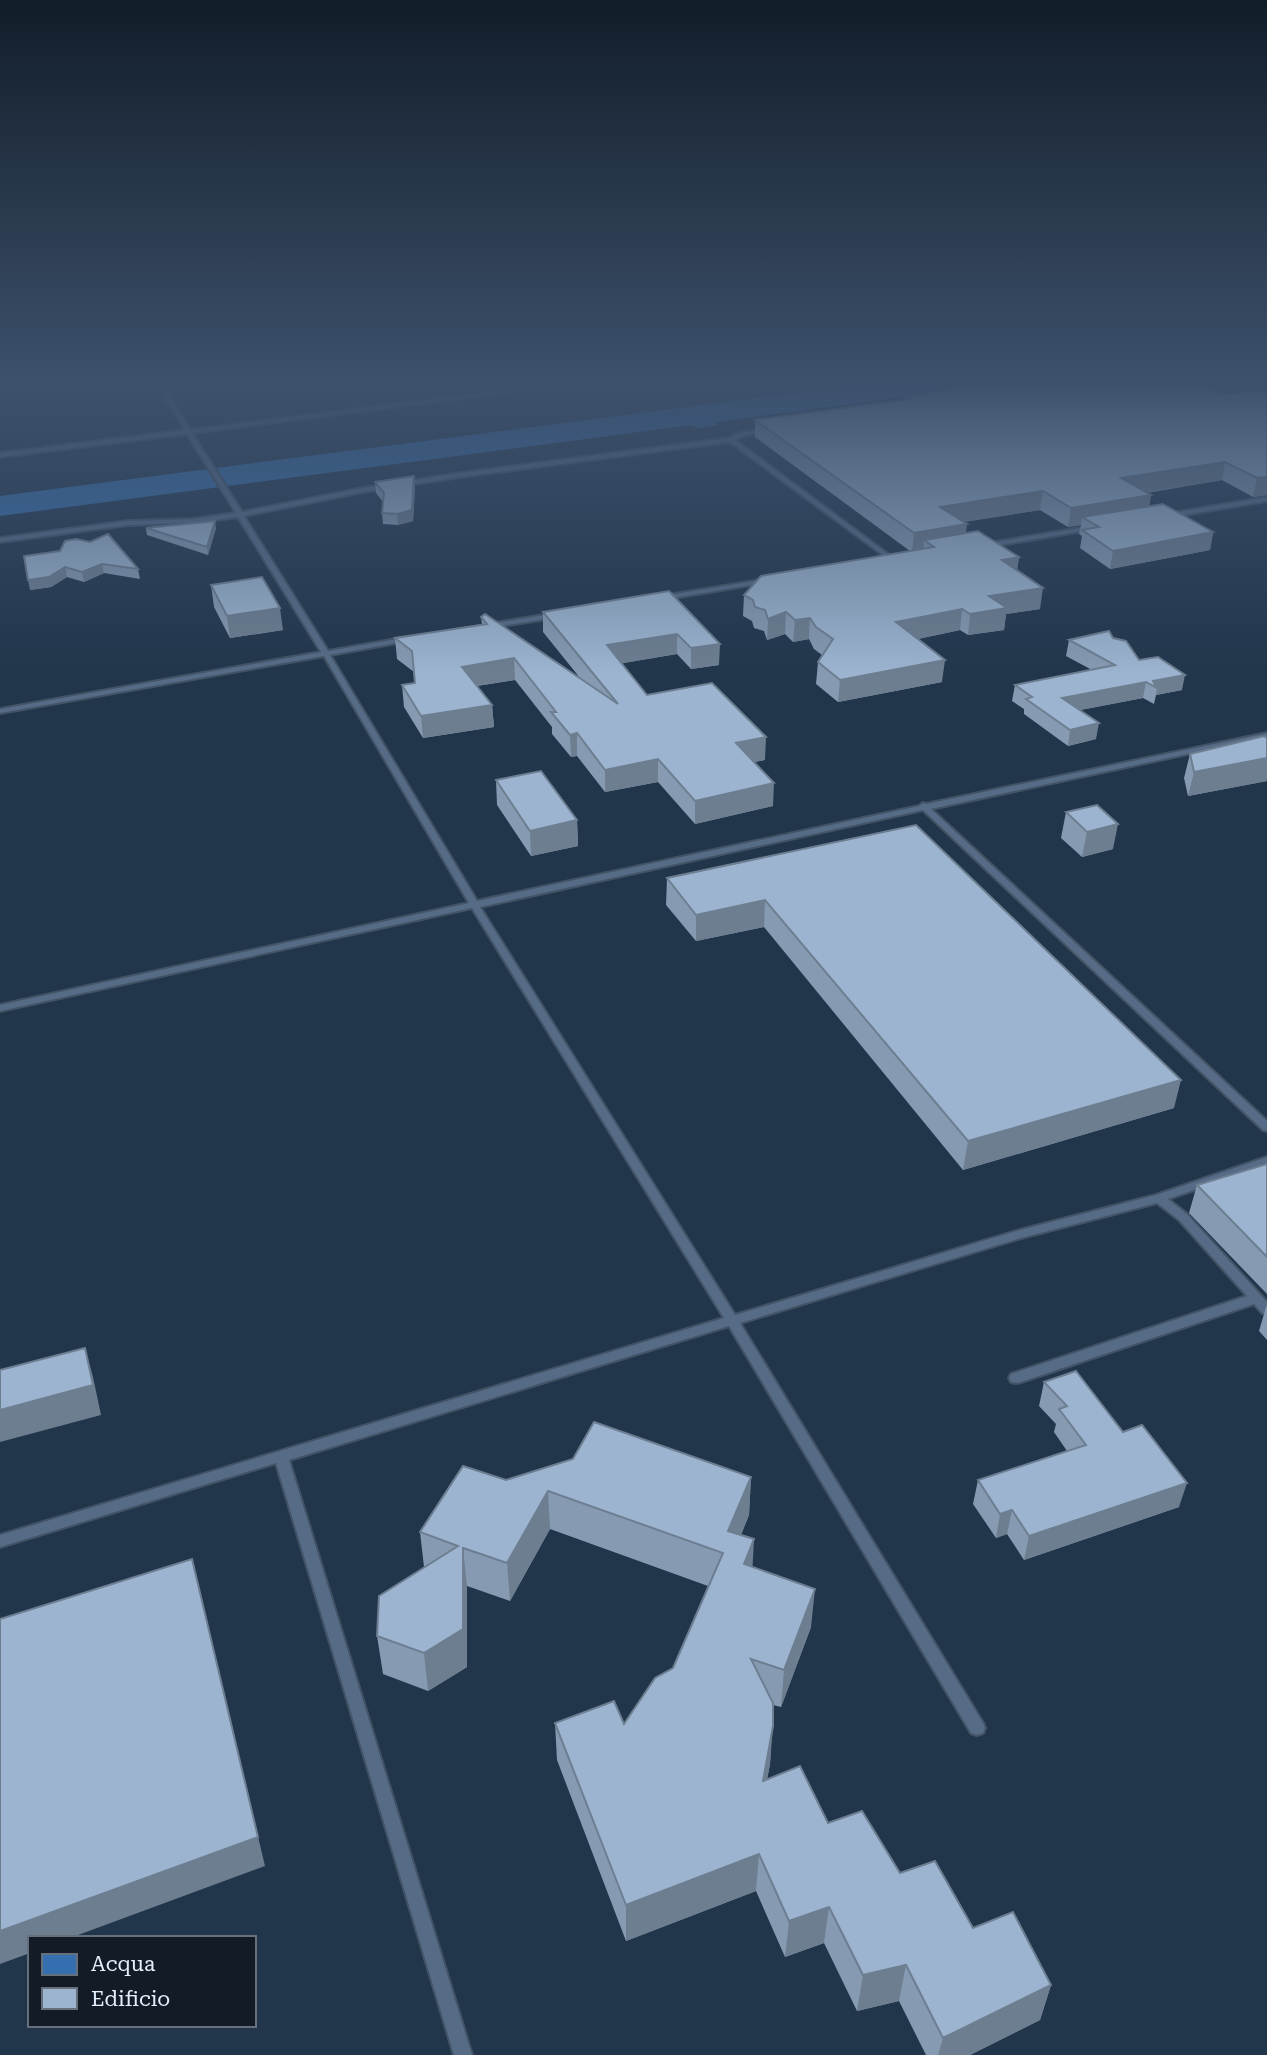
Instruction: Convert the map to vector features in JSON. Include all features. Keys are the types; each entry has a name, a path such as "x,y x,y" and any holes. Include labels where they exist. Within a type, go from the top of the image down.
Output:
{"lane":[{"path":"218,482 326,653 475,906 732,1321 977,1728"},
{"path":"0,540 128,523 192,521 238,515 415,482"},
{"path":"788,482 893,560"},
{"path":"1160,517 1267,499"},
{"path":"973,547 1107,525"},
{"path":"880,562 906,558"},
{"path":"651,600 772,580"},
{"path":"475,629 569,613"},
{"path":"0,711 420,637"},
{"path":"0,1008 923,806 1267,735"},
{"path":"923,806 1267,1127"},
{"path":"0,1541 1020,1234 1159,1198 1267,1160"},
{"path":"1159,1198 1183,1217 1267,1310"},
{"path":"1016,1378 1256,1298"},
{"path":"281,1457 463,2055"}],"water":[{"path":"109,482 259,482 0,516 0,496"}],"building":[{"path":"375,482 414,482 412,510 397,514 382,513 384,493"},
{"path":"842,482 1128,482 1151,495 1071,508 1043,491 940,507 967,524 914,533"},
{"path":"1163,504 1213,532 1113,551 1082,530 1099,527 1082,517"},
{"path":"215,521 207,547 146,528"},
{"path":"978,531 1019,557 1002,560 1043,588 989,596 1007,608 970,614 962,609 896,622 945,660 840,680 818,662 833,639 816,627 810,618 795,620 786,612 768,619 765,610 755,607 753,600 744,595 761,576 934,547 924,540"},
{"path":"108,534 138,569 102,564 82,572 65,567 49,577 28,580 24,556 60,551 65,541 76,539 90,542"},
{"path":"262,577 280,608 227,616 211,585"},
{"path":"669,591 720,644 691,648 677,634 607,645 647,695 712,683 766,737 736,743 774,783 695,801 658,759 605,770 577,733 570,735 551,712 556,712 514,658 462,667 492,705 421,716 402,685 415,683 412,651 395,638 487,624 481,617 485,614 618,704 543,612"},
{"path":"1109,631 1113,638 1126,641 1139,660 1158,657 1185,675 1153,681 1157,688 1146,682 1062,698 1099,723 1070,730 1026,699 1032,697 1015,685 1115,665 1069,640"},
{"path":"1264,736 1267,738 1267,758 1194,772 1190,754"},
{"path":"541,771 577,820 530,831 496,780"},
{"path":"1097,805 1118,824 1087,832 1066,812"},
{"path":"916,825 1181,1080 968,1141 765,900 696,915 667,878"},
{"path":"1267,1164 1267,1257 1197,1185"},
{"path":"85,1348 93,1385 0,1410 0,1370"},
{"path":"1076,1371 1123,1432 1142,1425 1187,1483 1029,1536 1012,1510 1000,1514 978,1480 1086,1445 1059,1409 1067,1406 1044,1382"},
{"path":"594,1422 751,1477 728,1531 754,1539 744,1564 815,1589 784,1670 751,1659 773,1703 773,1726 763,1781 800,1766 828,1823 862,1811 900,1873 935,1861 973,1928 1013,1912 1051,1985 943,2038 906,1965 863,1975 829,1907 789,1921 759,1854 626,1905 555,1723 614,1701 624,1724 655,1678 673,1668 723,1553 548,1491 507,1563 463,1548 463,1629 424,1653 377,1636 379,1596 458,1546 420,1532 463,1466 506,1480 573,1459"},
{"path":"192,1559 258,1837 0,1931 0,1619"}]}
